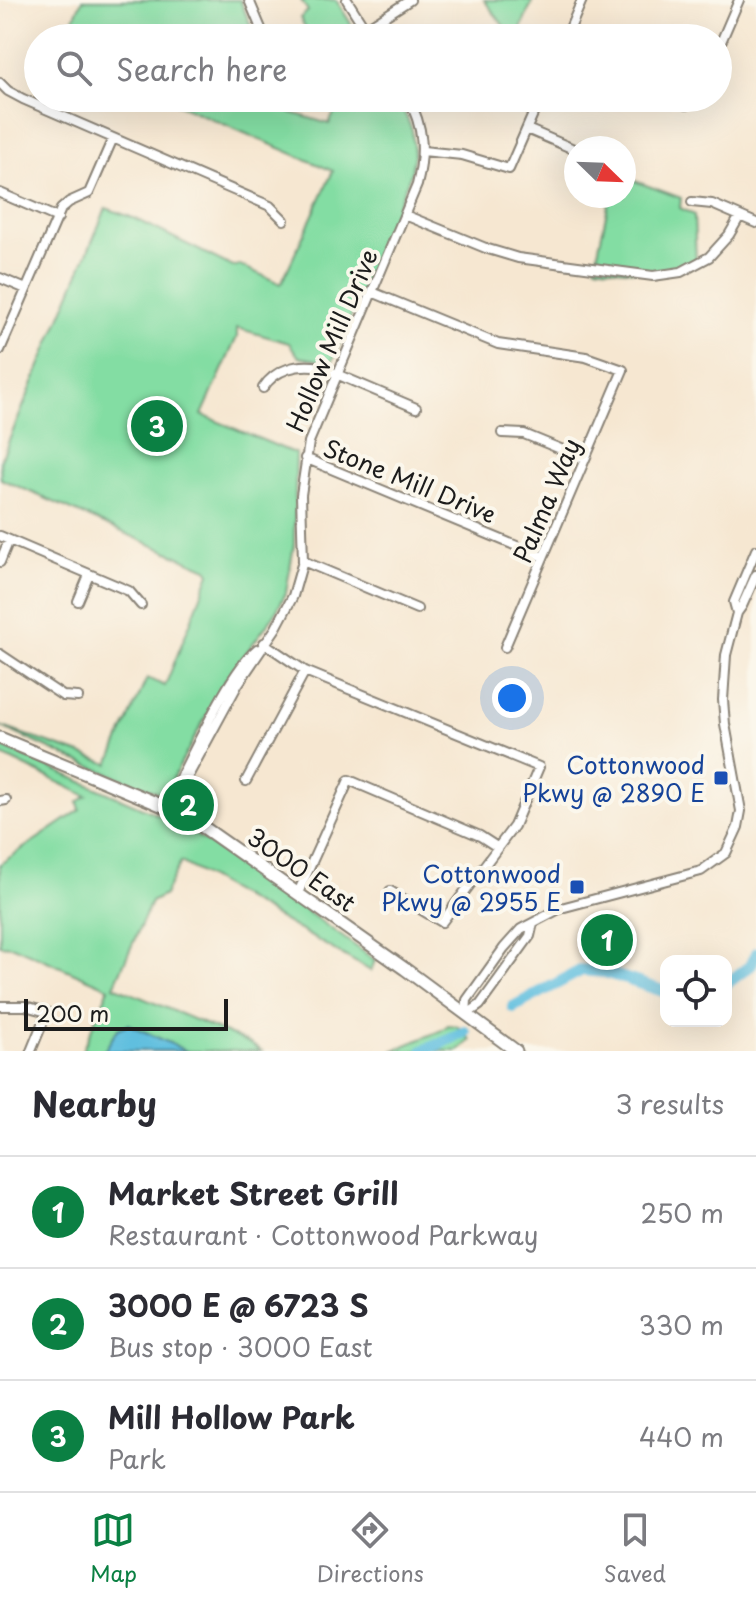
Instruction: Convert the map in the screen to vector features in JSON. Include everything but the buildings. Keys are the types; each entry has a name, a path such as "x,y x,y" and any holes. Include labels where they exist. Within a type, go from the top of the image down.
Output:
{"main road":[{"name":"3000 East","path":"0,738 171,803 516,1051"}],"street":[{"path":"249,0 259,24"},
{"path":"347,0 362,24"},
{"path":"373,24 410,0"},
{"path":"572,24 582,0"},
{"path":"729,24 739,0"},
{"path":"0,83 24,99"},
{"path":"54,112 270,206 284,220"},
{"name":"Hollow Mill Drive","path":"171,803 232,694 287,610 303,561 301,495 305,458 316,424 417,185 423,151 421,129 414,112"},
{"path":"423,151 462,155 509,169 534,112"},
{"path":"527,129 564,145"},
{"path":"0,350 58,218 65,205 89,193 113,138"},
{"path":"0,193 58,218"},
{"path":"692,202 712,204 756,223"},
{"path":"405,215 518,258 653,276 681,272 709,257 729,235 740,216"},
{"path":"0,278 26,289"},
{"name":"Palma Way","path":"372,292 498,344 586,357 623,370 505,647"},
{"path":"263,388 275,374 299,366 320,367 416,408"},
{"path":"502,433 524,434 585,459"},
{"name":"Stone Mill Drive","path":"305,458 543,557"},
{"path":"0,536 129,591 141,605"},
{"path":"0,562 9,540"},
{"path":"737,613 734,602 756,550"},
{"path":"303,561 417,609"},
{"path":"78,601 89,575"},
{"path":"466,1015 467,1000 521,929 561,908 701,871 726,853 738,827 741,811 723,700 726,655 737,613 756,575"},
{"path":"264,643 305,671 539,767 514,826 442,922 390,891"},
{"path":"0,654 63,696 78,697"},
{"path":"246,781 305,671"},
{"path":"298,893 349,780 480,836 497,847"},
{"path":"466,1015 480,1005 530,936 533,923"},
{"path":"0,1006 25,1006 47,1012 31,1051"}],"green space":[{"path":"82,0 240,0 250,24 71,24"},
{"path":"301,0 336,0 351,24 303,24 300,18 308,11"},
{"path":"484,0 533,0 523,24 502,24"},
{"path":"196,112 289,112 329,124 335,112 404,112 412,130 414,155 411,173 332,362 299,357 289,343 237,328 237,337 202,415 296,454 294,545 286,593 275,614 225,681 165,793 74,760 0,726 109,764 147,678 165,686 210,573 207,569 1,479 0,462 106,208 136,219 233,267 240,265 281,284 333,171"},
{"path":"636,181 681,198 680,208 694,215 696,261 659,272 595,266 607,208 636,208"},
{"path":"0,746 177,823 375,960 371,971 181,862 164,895 151,902 114,986 262,1051 82,1051 109,988 13,946 0,945 0,864 80,810 78,802 87,796 0,754"},
{"path":"448,1025 457,1026 471,1040 458,1051 392,1051 442,1030"}],"water":[{"path":"128,1024 187,1051 104,1051 118,1029"}],"waterway":[{"path":"732,980 750,966 756,953"},
{"path":"513,1007 582,970 605,972 660,990"},
{"path":"423,1051 465,1032"}],"place":[{"name":"Mill Hollow Park","path":"157,426"},
{"name":"Cottonwood Pkwy @ 2890 E","path":"721,778"},
{"name":"3000 E @ 6723 S","path":"188,805"},
{"name":"Cottonwood Pkwy @ 2955 E","path":"577,887"},
{"name":"Market Street Grill","path":"607,940"}]}
